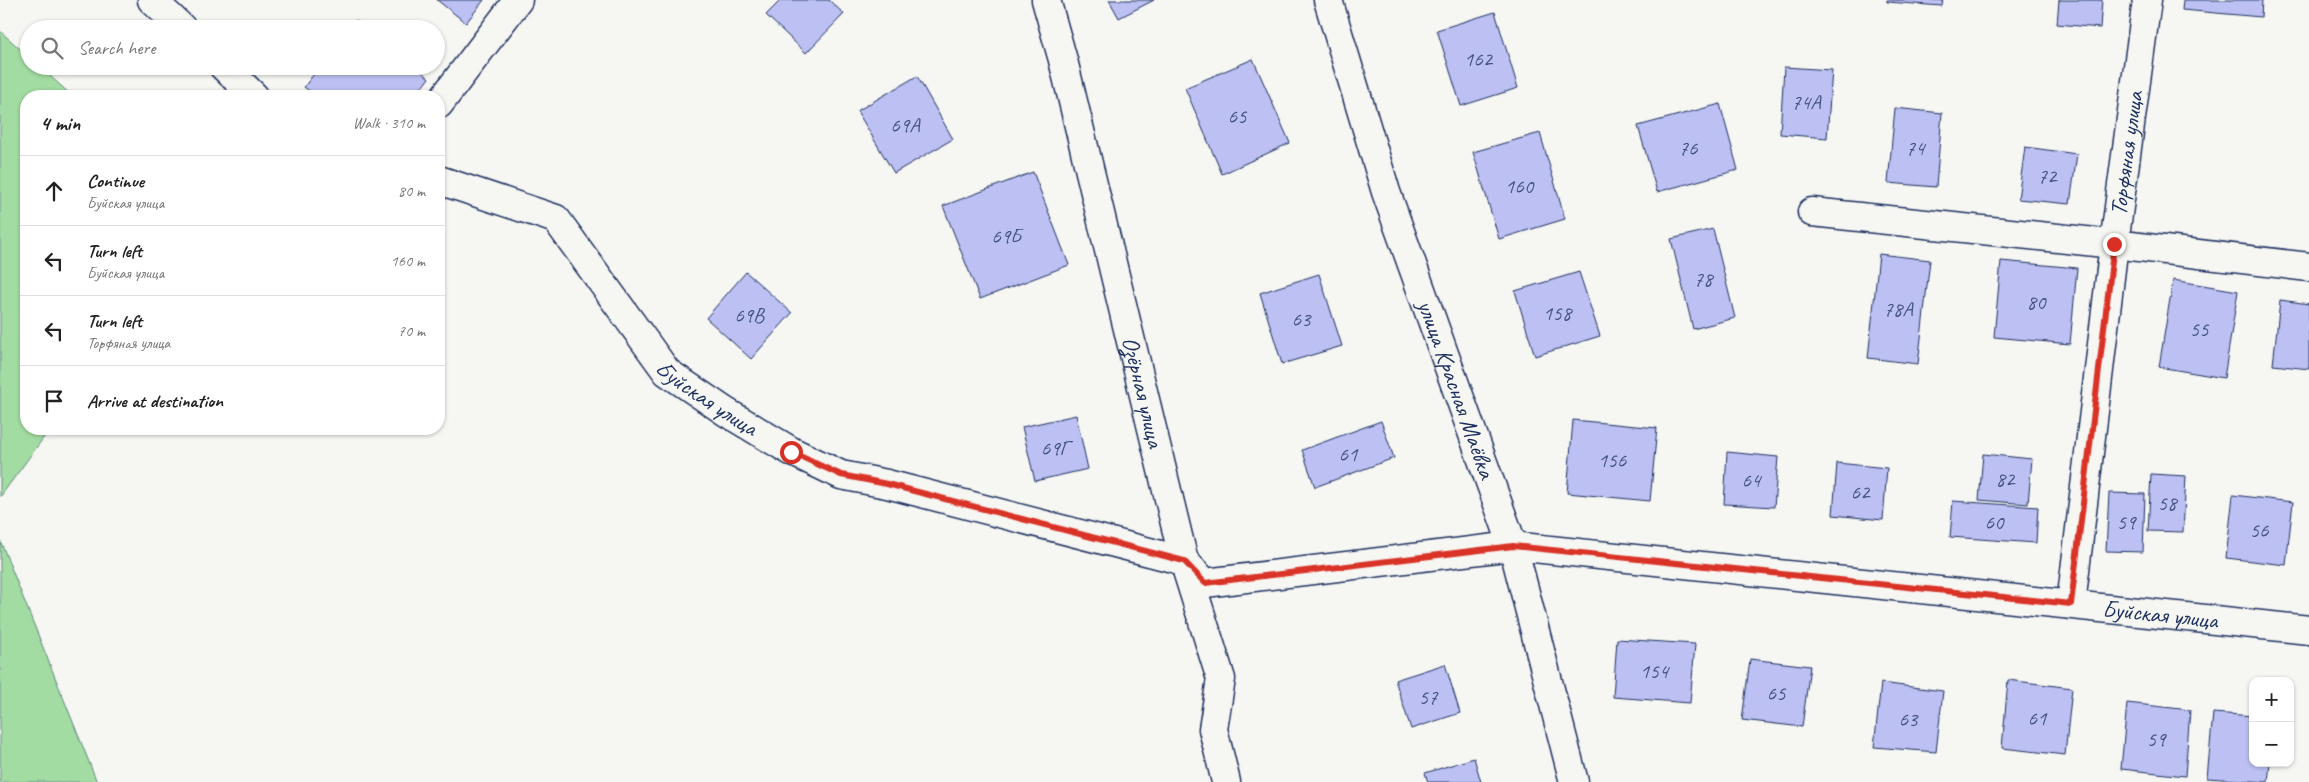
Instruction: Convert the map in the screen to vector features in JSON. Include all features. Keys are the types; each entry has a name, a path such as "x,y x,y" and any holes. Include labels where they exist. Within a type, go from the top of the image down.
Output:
{"street":[{"path":"152,0 173,20"},
{"path":"445,96 518,0"},
{"name":"Озёрная улица","path":"1046,0 1065,69 1184,561 1221,679 1213,728 1226,782"},
{"name":"улица Красная Маёвка","path":"1328,0 1386,192 1513,546 1574,782"},
{"name":"Торфяная улица","path":"2071,604 2114,244 2147,0"},
{"path":"232,75 248,90"},
{"name":"Буйская улица","path":"445,182 556,219 668,372 726,412 791,452 841,475 887,484 1184,561 1205,583 1513,546 2309,630"},
{"path":"1812,212 2309,267"}],"green space":[{"path":"0,31 20,49 20,75 49,75 65,90 20,90 20,435 46,435 0,497"},
{"path":"0,540 97,782 0,782"}],"building":[{"path":"437,0 484,0 466,23"},
{"path":"781,0 829,0 844,14 806,53 766,15"},
{"path":"1109,0 1154,0 1119,18"},
{"path":"1887,0 1943,0 1942,6 1887,2"},
{"path":"2059,0 2102,0 2100,28 2057,24"},
{"path":"2183,0 2262,0 2261,17 2182,10"},
{"path":"1495,12 1518,88 1461,106 1437,30"},
{"path":"1253,59 1290,143 1222,174 1185,88"},
{"path":"1784,67 1832,70 1827,138 1780,134"},
{"path":"313,75 426,75 429,78 420,90 308,90 304,87"},
{"path":"917,76 953,139 894,173 857,111"},
{"path":"1720,104 1738,170 1657,192 1638,126"},
{"path":"1895,108 1942,113 1936,187 1888,183"},
{"path":"1540,133 1565,219 1499,239 1473,152"},
{"path":"2025,147 2077,154 2070,204 2018,199"},
{"path":"1033,172 1069,265 980,299 943,206"},
{"path":"1713,229 1735,318 1693,329 1671,239"},
{"path":"1879,254 1930,260 1918,364 1868,358"},
{"path":"2001,261 2077,268 2070,344 1994,337"},
{"path":"746,272 792,313 751,359 706,318"},
{"path":"1579,272 1600,336 1535,356 1515,291"},
{"path":"1319,274 1342,346 1282,364 1260,293"},
{"path":"2173,280 2238,291 2224,378 2159,367"},
{"path":"2280,300 2309,304 2309,369 2273,365"},
{"path":"1076,415 1088,469 1035,481 1022,427"},
{"path":"1573,420 1657,428 1650,501 1567,493"},
{"path":"1381,421 1394,458 1315,487 1302,450"},
{"path":"1727,452 1778,457 1774,507 1724,504"},
{"path":"1983,454 2032,459 2028,504 1979,500"},
{"path":"1837,463 1887,468 1883,520 1833,515"},
{"path":"2151,474 2186,476 2183,532 2148,531"},
{"path":"2109,493 2145,494 2143,552 2106,551"},
{"path":"2233,495 2293,502 2286,565 2226,558"},
{"path":"1953,501 2038,507 2036,543 1950,537"},
{"path":"1617,639 1695,644 1690,703 1613,697"},
{"path":"1750,659 1810,666 1802,727 1742,720"},
{"path":"1445,664 1460,713 1411,729 1395,680"},
{"path":"2008,680 2072,688 2065,755 2002,748"},
{"path":"1881,683 1943,691 1936,752 1874,747"},
{"path":"2127,703 2190,710 2185,776 2121,769"},
{"path":"2213,713 2249,716 2249,767 2270,767 2268,782 2207,778"},
{"path":"1474,758 1481,782 1428,782 1425,773"}],"route":[{"path":"791,452 841,475 887,484 1184,561 1205,583 1513,546 2071,604 2114,244"}]}
